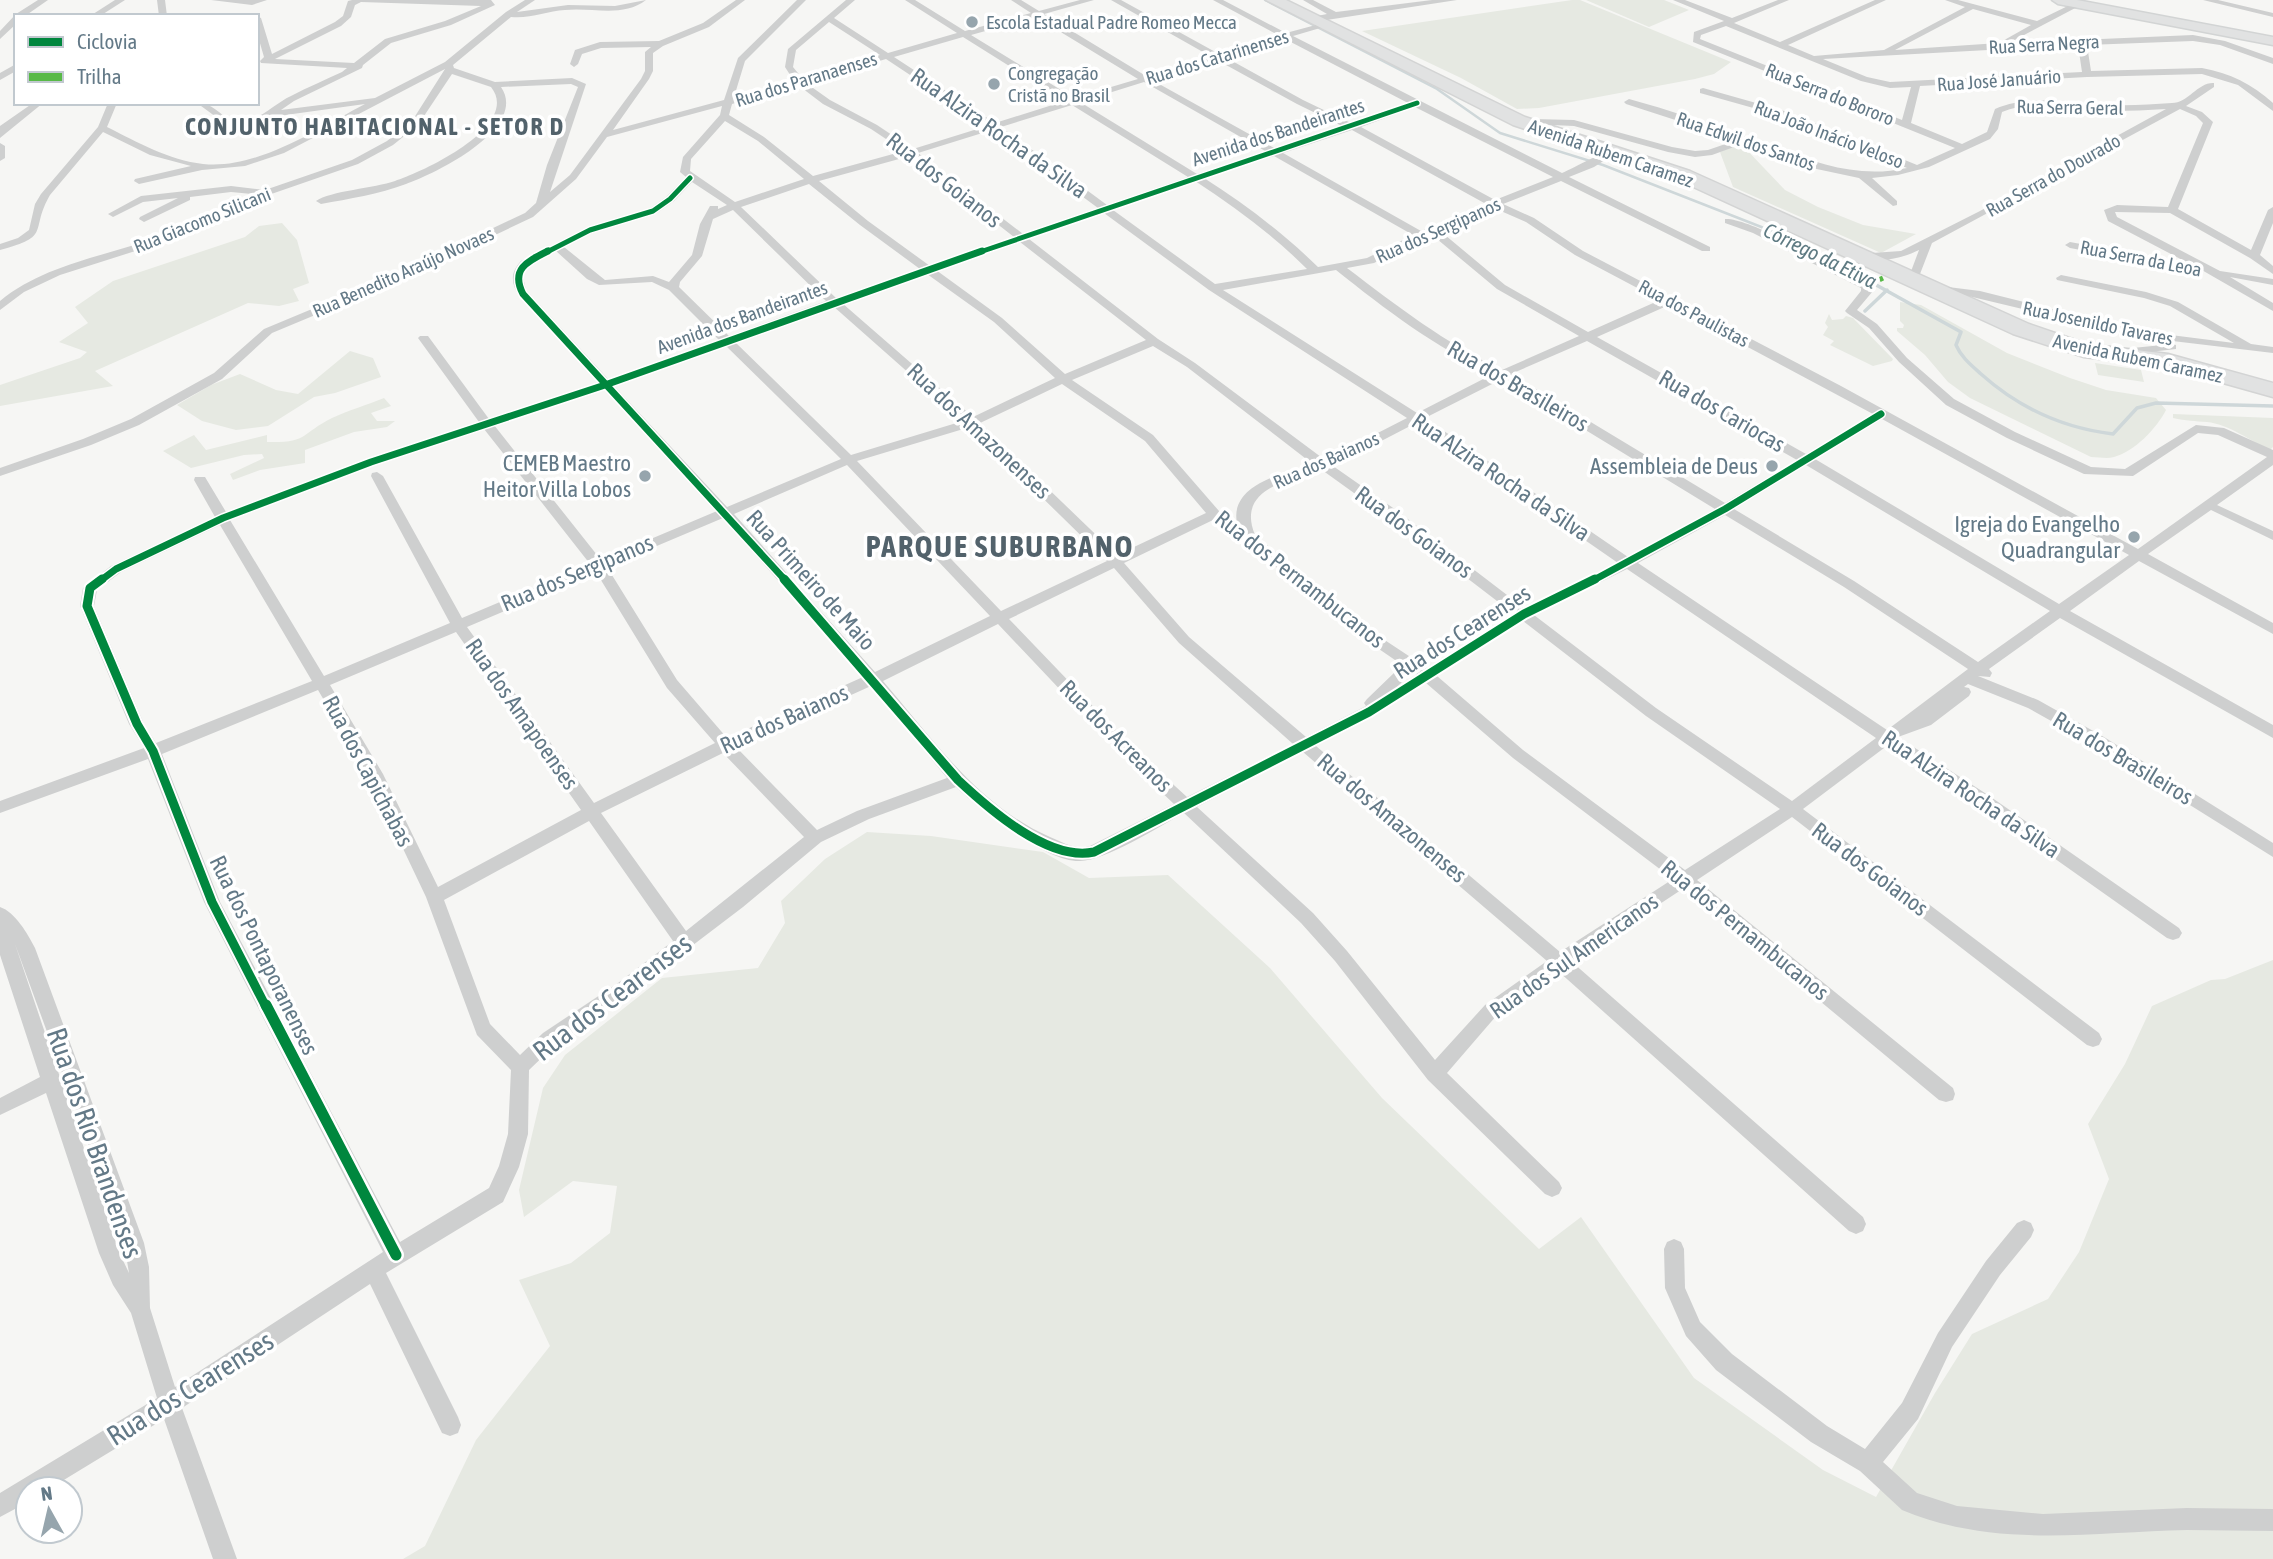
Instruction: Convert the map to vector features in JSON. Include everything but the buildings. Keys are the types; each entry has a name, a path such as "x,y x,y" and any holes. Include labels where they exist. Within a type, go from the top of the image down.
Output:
{"highway":[{"name":"Avenida Rubem Caramez","path":"1274,0 1533,122 1669,164 1872,256 1919,265 1948,290 2054,335 2123,352 2177,348 2269,373"},
{"name":"Avenida Rubem Caramez","path":"1284,0 1322,22 1519,121 1607,155 1683,175 2028,331 2084,350 2269,373"}],"street":[{"path":"23,14 44,0"},
{"path":"97,14 121,0"},
{"path":"215,0 263,0"},
{"path":"139,181 202,167 246,163 271,156 449,67 509,14 531,0"},
{"path":"509,14 519,16 571,7 612,10 642,0"},
{"path":"574,64 578,52 592,47 660,44 706,25 741,0"},
{"path":"712,192 715,204 705,224 697,256 675,281 674,288 653,279 603,283 558,248 590,230 653,211 670,199 690,178 684,169 687,159 724,116 741,60 802,0"},
{"path":"800,82 789,67 792,49 851,0"},
{"path":"908,0 1264,223 1316,271"},
{"name":"Rua dos Cariocas","path":"1015,0 1272,153 1426,232 1501,287 1808,460 1950,542 2063,613 2273,732"},
{"name":"Rua dos Paranaenses","path":"603,135 729,103 963,33 1090,0"},
{"name":"Rua dos Paulistas","path":"1115,0 1300,102 1353,127 1494,204 1530,220 1579,253 1881,414 2273,629"},
{"path":"1217,0 1706,248"},
{"path":"1307,0 1322,22"},
{"path":"1387,0 1398,7"},
{"name":"Rua dos Catarinenses","path":"710,218 734,206 811,180 911,152 1071,100 1286,36 1322,22 1398,7 1453,0"},
{"name":"Rua José Januário","path":"1677,0 1781,46 1881,84 1916,85 2175,70 2214,72 2242,83 2273,108"},
{"path":"1729,22 1785,0"},
{"path":"1781,46 1882,0"},
{"path":"1949,0 2037,24"},
{"path":"2058,0 2273,41"},
{"path":"2207,0 2269,13 2265,0"},
{"path":"263,60 338,24 347,17 355,1 489,2 508,9 509,14"},
{"path":"1751,1 1769,7"},
{"path":"269,115 281,104 359,66 388,41 448,23 489,2"},
{"path":"2000,46 2078,3"},
{"path":"1881,53 1973,6"},
{"name":"Rua Alzira Rocha da Silva","path":"830,19 992,125 1213,288 1416,418 1628,563 1892,734 2173,933"},
{"path":"0,36 14,21"},
{"name":"Rua Serra do Bororo","path":"1729,22 1696,34 1695,37 1698,41 1962,147"},
{"path":"2179,22 2193,38"},
{"path":"259,31 263,60"},
{"name":"Rua Serra Negra","path":"1812,58 2082,41 2193,38 2222,43 2273,61"},
{"path":"2082,41 2087,74"},
{"name":"Rua Benedito Araújo Novaes","path":"0,472 87,442 145,417 227,370 268,331 470,244 516,222 541,206 573,177 645,79 649,71 648,55 660,44"},
{"path":"263,60 359,66"},
{"path":"449,67 494,85 572,81 583,86 552,165 541,206"},
{"name":"Rua Giacomo Silicani","path":"0,307 20,290 56,272 169,237 265,192 339,169 390,143 421,116 449,67"},
{"name":"Rua dos Goianos","path":"800,82 841,111 872,126 911,152 1019,239 1154,341 1191,365 1323,466 1391,513 1651,712 1791,810 2092,1039"},
{"path":"321,201 401,182 432,169 459,153 484,133 501,112 502,95 494,85"},
{"path":"1906,124 1916,85"},
{"name":"Rua Serra do Dourado","path":"1872,256 1898,255 1984,213 2179,106 2211,85"},
{"name":"Rua João Inácio Veloso","path":"1703,90 1785,114 1914,167"},
{"path":"204,105 230,123 252,122 269,115 381,99"},
{"name":"Rua Edwil dos Santos","path":"1629,102 1811,163 1863,176"},
{"name":"Avenida dos Bandeirantes","path":"90,588 116,569 223,518 400,452 605,385 834,302 1417,103"},
{"name":"Rua Serra Geral","path":"1863,176 1914,167 1953,155 1962,147 1989,136 1998,124 1998,111 2012,105 2038,103 2114,108 2179,106"},
{"path":"0,121 23,105"},
{"path":"0,135 1,130 36,105"},
{"path":"0,247 22,240 34,231 40,204 46,194 102,128 112,105"},
{"path":"2172,210 2208,122 2199,114 2179,106"},
{"name":"Rua dos Pernambucanos","path":"724,116 761,139 930,271 998,320 1063,379 1132,424 1149,438 1214,514 1249,537 1363,632 1428,676 1518,754 1685,879 1946,1094"},
{"path":"1533,122 1574,123 1695,154 1709,153 1745,140"},
{"path":"102,128 153,153 202,167"},
{"path":"0,146 0,158"},
{"name":"Rua dos Sergipanos","path":"1213,288 1340,268 1386,255 1426,232 1563,177 1607,155"},
{"path":"1863,176 1893,203"},
{"name":"Rua dos Amazonenses","path":"690,178 734,206 834,302 972,422 1114,560 1184,639 1560,963 1856,1224"},
{"path":"113,214 141,199 238,189 265,192"},
{"path":"144,219 197,192"},
{"path":"2273,271 2254,256 2172,210 2117,208 2108,213 2117,222 2212,271 2273,308"},
{"path":"2254,256 2269,236 2273,210"},
{"path":"1729,221 1757,231 1866,286 1867,291 1851,311 1873,326 1938,394 1965,412 2067,463 2088,471 2128,473 2196,429 2220,430 2273,457"},
{"path":"1919,265 1928,240"},
{"name":"Rua Serra da Leoa","path":"2070,245 2273,282"},
{"name":"Rua Primeiro de Maio","path":"558,248 520,268 518,285 523,293 724,511 873,679 958,780 982,802 1027,834 1070,853 1080,855 1094,852"},
{"path":"1908,251 1919,265"},
{"name":"Rua dos Brasileiros","path":"1340,268 1414,325 1461,355 1502,374 1849,584 1978,675 2099,741 2273,850"},
{"path":"2061,278 2146,295 2174,304 2250,347"},
{"name":"Rua dos Acreanos","path":"674,288 849,460 1125,749 1307,918 1341,956 1435,1074 1552,1188"},
{"name":"Rua Josenildo Tavares","path":"1948,290 1980,294 2177,348 2250,347 2269,373"},
{"name":"Rua dos Baianos","path":"1249,537 1242,519 1243,508 1255,493 1293,475 1323,466 1502,374 1670,300"},
{"path":"424,338 486,423 609,579 643,639 673,684 725,745 815,838"},
{"name":"Rua dos Sergipanos","path":"0,807 153,751 321,683 849,460 972,422 1063,379 1154,341"},
{"name":"Rua dos Cearenses","path":"1094,852 1369,712 1524,614 1628,563 1725,509 1881,414"},
{"path":"343,473 359,472 377,476 379,470 400,452"},
{"name":"Rua dos Sul Americanos","path":"2143,557 2273,457"},
{"name":"Rua dos Sul Americanos","path":"1435,1074 1491,1010 1525,984 1791,810 1892,734 1926,721 1978,675 2273,467"},
{"name":"Rua dos Amapoenses","path":"377,476 458,624 684,942"},
{"name":"Rua dos Capichabas","path":"200,480 375,774 434,897 483,1029 520,1067"},
{"path":"2217,509 2273,536"},
{"name":"Rua dos Baianos","path":"434,897 569,826 590,811 725,745 873,679 1114,560 1214,514"},
{"name":"Rua dos Pontaporanenses","path":"90,588 87,606 137,724 153,751 212,902 396,1255"},
{"path":"1369,712 1374,700 1402,673 1402,657"},
{"name":"Rua dos Cearenses","path":"0,1506 169,1403 396,1255 496,1195 509,1167 518,1134 520,1067 549,1039 624,988 815,838 863,815 958,780"},
{"name":"Rua dos Rio Brandenses","path":"0,914 26,948 134,1243 139,1267 140,1308"},
{"name":"Rua dos Rio Brandenses","path":"0,920 9,956 109,1253 120,1278 140,1308"},
{"path":"0,1107 52,1080"},
{"path":"1868,1463 1910,1412 1945,1340 1993,1268 2024,1230"},
{"path":"1674,1249 1675,1288 1693,1329 1724,1363 1819,1434 1868,1463 1910,1502 1957,1517 2043,1526 2187,1518 2273,1520"},
{"path":"374,1270 450,1425"},
{"path":"140,1308 169,1403 225,1559"}],"shaded area":[{"path":"1580,0 1731,62 1714,74 1695,79 1539,108 1517,109 1461,78 1362,31"},
{"path":"1586,0 1664,0 1689,10 1649,27"},
{"path":"1732,146 1743,146 1785,190 1818,207 1863,225 1916,234 1881,253 1733,187 1720,152"},
{"path":"282,223 297,240 309,283 293,289 299,301 279,306 248,303 95,371 113,386 0,406 0,385 80,358 87,352 59,342 88,323 75,307 113,281 245,237 259,226"},
{"path":"1900,302 1921,305 2007,353 2070,378 2106,390 2156,398 2166,410 2137,445 2111,458 2091,457 1970,398 1948,382 1925,355 1897,331 1897,328 1903,328 1904,325 1900,321"},
{"path":"1829,314 1832,320 1846,316 1853,318 1892,361 1873,366 1830,345 1834,341 1823,335 1828,327 1825,323"},
{"path":"350,351 373,358 381,377 335,393 314,397 268,426 236,430 202,421 177,405 211,385 240,374 276,390 298,394"},
{"path":"2095,363 2141,370 2144,382 2098,375"},
{"path":"384,398 391,406 371,413 377,421 395,421 387,427 354,432 305,450 305,463 260,470 233,480 230,474 264,458 262,454 244,455 191,468 163,451 194,435 206,450 267,435 267,442 290,441 332,418"},
{"path":"2173,414 2273,418 2273,447 2270,450 2215,423 2173,418"},
{"path":"867,832 931,836 1043,852 1089,878 1168,875 1270,968 1382,1098 1539,1249 1581,1217 1694,1378 1823,1470 1876,1497 1972,1334 2048,1299 2079,1252 2109,1179 2088,1124 2125,1064 2152,1006 2211,980 2225,979 2273,960 2273,1559 403,1559 425,1546 476,1440 550,1346 519,1280 571,1263 610,1233 617,1186 573,1181 524,1217 519,1190 543,1088 565,1055 662,978 758,968 785,923 781,901 825,859"}],"waterway":[{"name":"Córrego da Etiva","path":"1265,0 1437,89 1500,133 1603,165 1769,230 1818,253"},
{"name":"Córrego da Etiva","path":"1815,251 1886,291"},
{"path":"1865,311 1886,291"},
{"name":"Córrego da Etiva","path":"1886,291 1961,332 1956,345 1963,357 2011,397 2042,414 2077,427 2113,434 2137,408 2156,403 2273,406"}],"marked path":[{"path":"1866,286 1883,278"}],"cycle path":[{"path":"396,1255 212,902 153,751 137,724 87,606 90,588 116,569 223,518 371,462 605,385 834,302 1417,103"},
{"path":"690,178 670,199 653,211 590,230 525,263 519,270 518,277 523,294 724,511 873,679 958,780 982,802 1027,834 1080,855 1094,852 1369,712 1524,614 1628,563 1725,509 1881,414"}],"place":[{"name":"Escola Estadual Padre Romeo Mecca","path":"972,22"},
{"name":"Congregação Cristã no Brasil","path":"994,84"},
{"name":"Assembleia de Deus","path":"1772,466"},
{"name":"CEMEB Maestro Heitor Villa Lobos","path":"645,476"},
{"name":"Igreja do Evangelho Quadrangular","path":"2134,537"}],"district":[{"name":"CONJUNTO HABITACIONAL - SETOR D","path":"375,127"},
{"name":"PARQUE SUBURBANO","path":"1000,547"}]}
